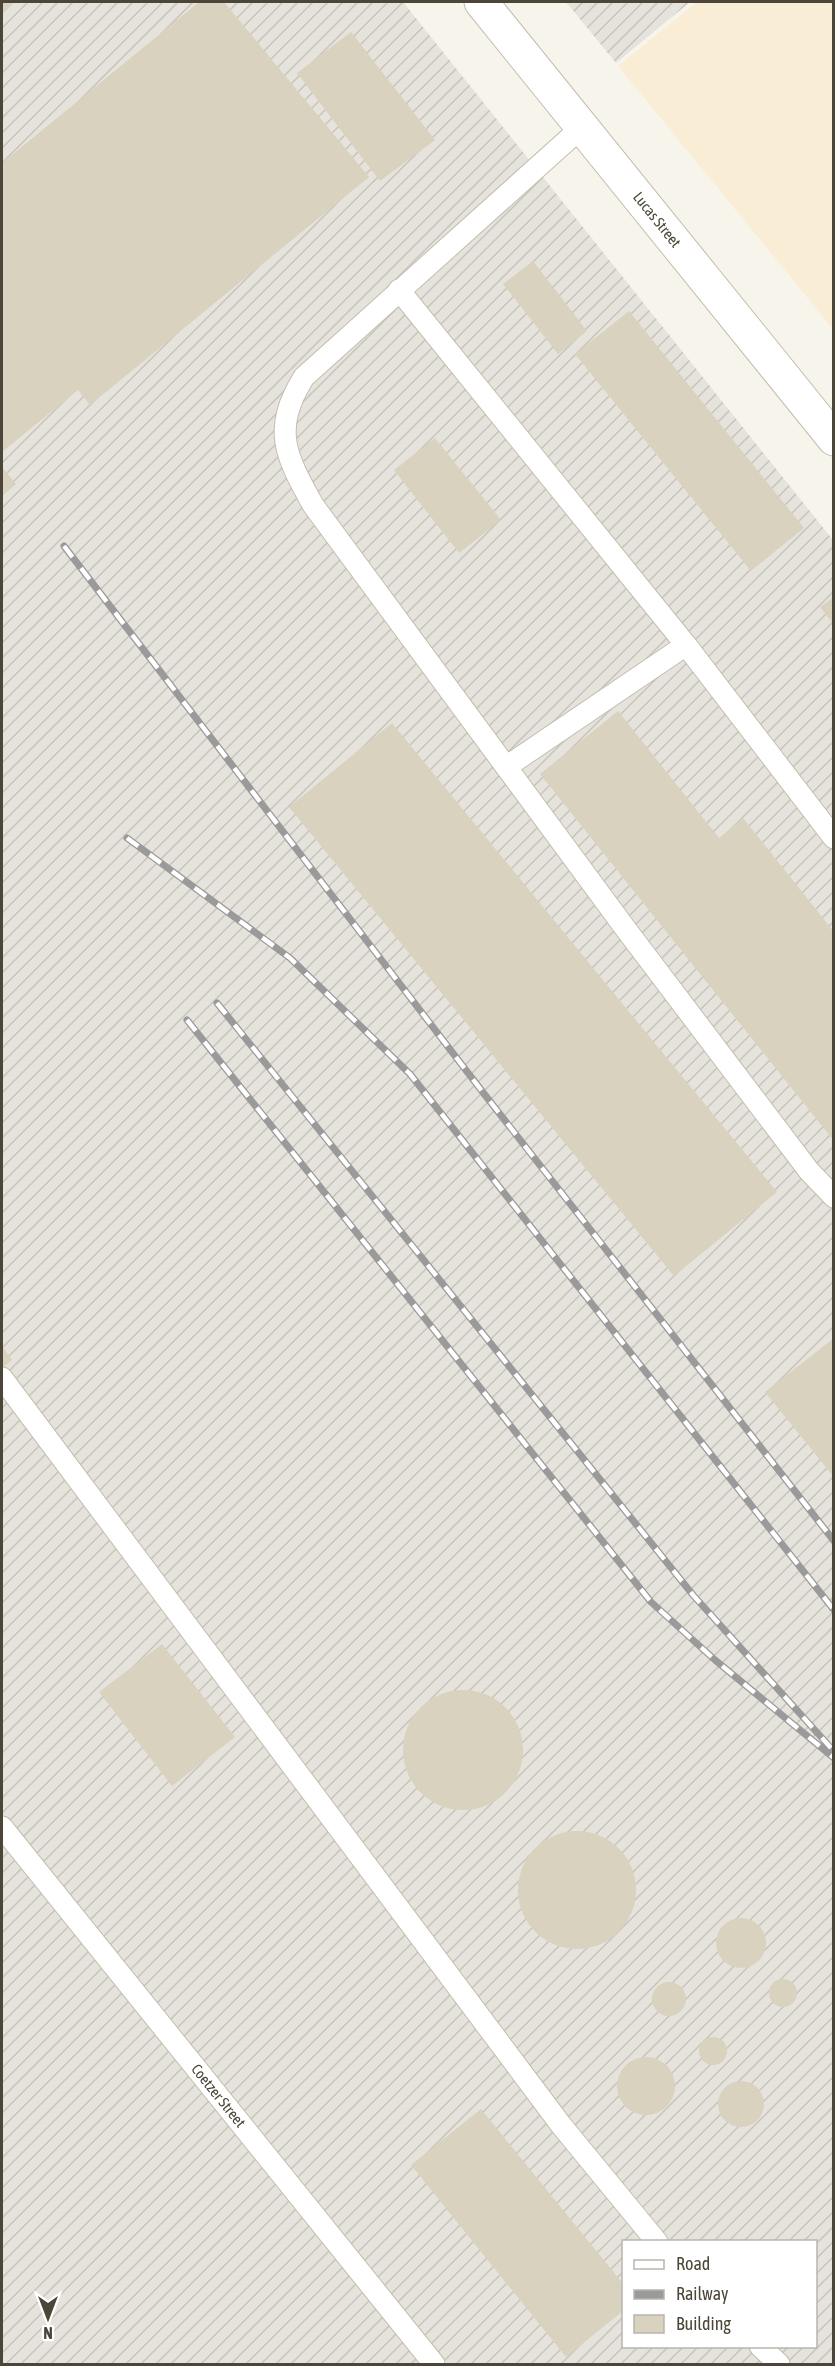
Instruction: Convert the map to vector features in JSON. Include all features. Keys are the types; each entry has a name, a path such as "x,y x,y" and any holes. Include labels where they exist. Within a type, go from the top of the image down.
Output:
{"street":[{"name":"Lucas Street","path":"481,2 834,440"}],"lane":[{"path":"582,127 304,377 290,400 284,428 290,463 313,506 809,1171 834,1197"},
{"path":"399,290 686,645 834,838"},
{"path":"506,766 686,645"},
{"path":"2,1378 561,2125 656,2240"},
{"name":"Coetzer Street","path":"2,1827 434,2364"},
{"path":"762,2348 779,2364"}],"shaded area":[{"path":"2,2 403,2 833,540 833,2364 2,2364"},
{"path":"566,2 690,2 616,63"},
{"path":"697,2 833,2 833,329 618,66"}],"building":[{"path":"2,2 14,2 2,13"},
{"path":"199,2 224,2 369,177 90,405 78,390 2,452 2,163"},
{"path":"351,32 435,140 380,181 297,73"},
{"path":"533,261 587,331 558,354 503,284"},
{"path":"629,311 804,528 751,571 575,354"},
{"path":"435,438 501,520 459,553 394,470"},
{"path":"2,467 16,484 2,496"},
{"path":"834,597 834,625 820,607"},
{"path":"618,711 719,838 743,818 834,932 834,1141 540,774"},
{"path":"392,723 777,1192 674,1276 289,807"},
{"path":"834,1338 834,1477 765,1392"},
{"path":"2,1346 12,1360 2,1368"},
{"path":"162,1644 235,1737 172,1786 99,1692"},
{"path":"463,1690 486,1695 505,1708 518,1727 523,1750 518,1773 505,1792 486,1805 463,1810 440,1805 421,1792 408,1773 403,1750 408,1727 421,1708 440,1695"},
{"path":"577,1831 600,1835 619,1848 632,1867 636,1890 632,1913 619,1932 600,1945 577,1949 554,1945 535,1932 522,1913 518,1890 522,1867 535,1848 554,1835"},
{"path":"736,1918 746,1918 759,1925 766,1938 766,1948 759,1961 746,1968 736,1968 727,1964 720,1957 716,1948 716,1938 720,1929 727,1922"},
{"path":"783,1979 793,1983 797,1993 793,2003 783,2007 773,2003 769,1993 773,1983"},
{"path":"669,1982 681,1987 686,1999 681,2011 669,2016 657,2011 652,1999 657,1987"},
{"path":"713,2037 723,2041 727,2051 723,2061 713,2065 703,2061 699,2051 703,2041"},
{"path":"646,2057 657,2059 670,2070 675,2086 673,2097 662,2110 646,2115 635,2113 622,2102 617,2086 619,2075 630,2062"},
{"path":"741,2081 757,2088 764,2104 757,2120 741,2127 725,2120 718,2104 725,2088"},
{"path":"481,2109 622,2283 622,2312 566,2357 411,2165"}],"railway":[{"path":"64,546 485,1095 834,1541"},
{"path":"127,838 290,958 410,1074 834,1610"},
{"path":"217,1003 693,1595 831,1748"},
{"path":"187,1020 651,1602 715,1660 834,1758"}]}
